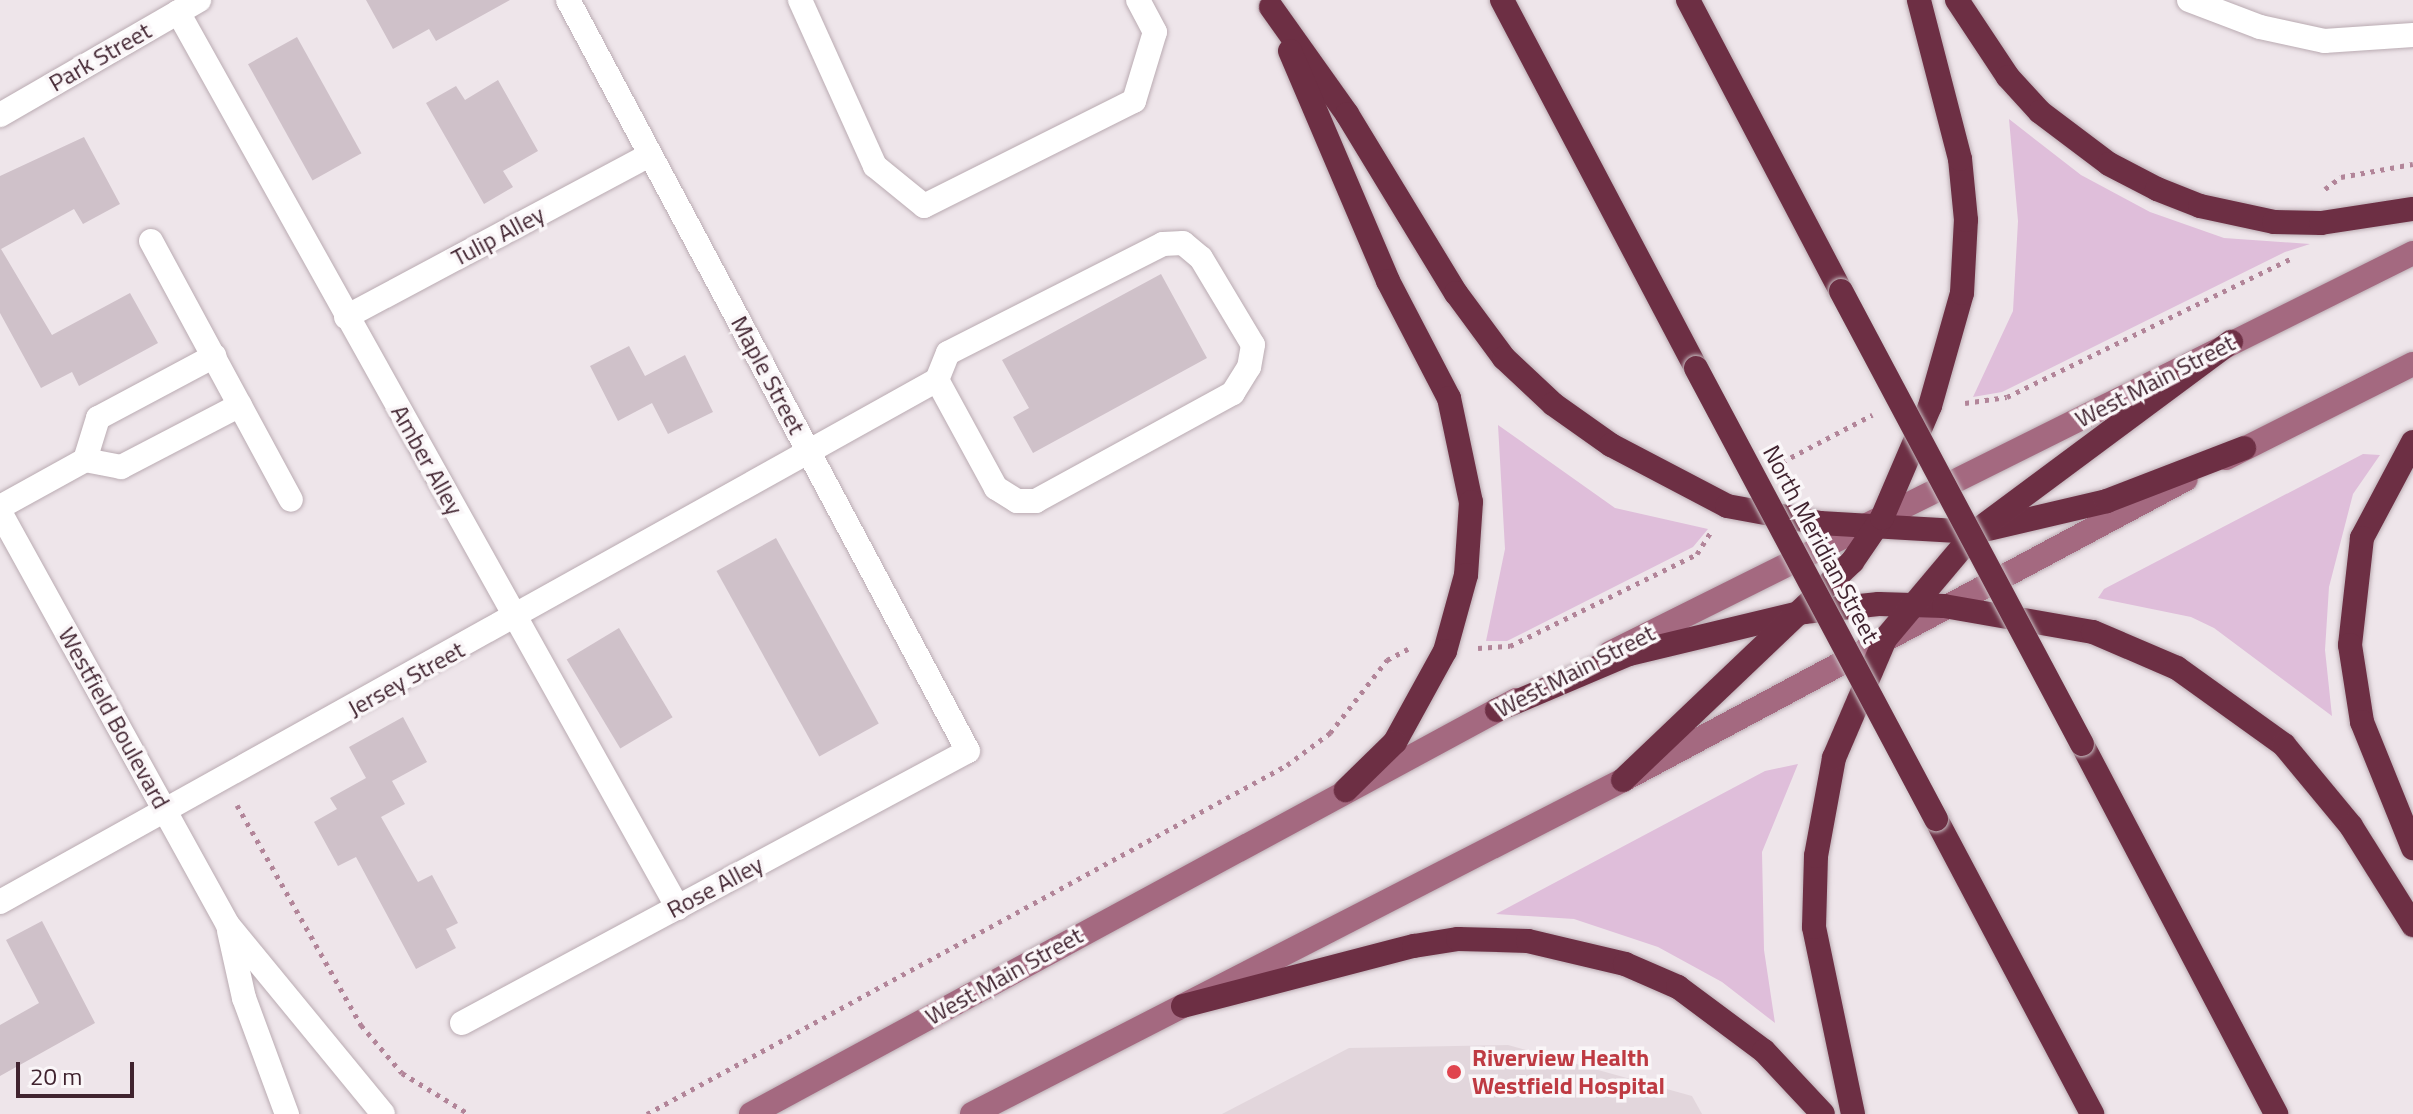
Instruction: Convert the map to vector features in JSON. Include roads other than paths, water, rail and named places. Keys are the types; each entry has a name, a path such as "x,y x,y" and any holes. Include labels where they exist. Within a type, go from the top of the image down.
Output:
{"highway":[{"name":"North Meridian Street","path":"1502,0 2092,1114"},
{"path":"1688,0 2276,1114"},
{"path":"1623,780 1833,585 1874,525 1930,406 1962,293 1966,220 1960,159 1919,0"},
{"path":"1957,0 2008,77 2040,112 2109,164 2200,206 2274,222 2321,223 2413,209"},
{"path":"1270,3 1347,114 1456,293 1504,358 1553,404 1611,445 1727,506 1874,525 1975,532 2107,501 2244,448"},
{"path":"1270,3 1388,281 1449,398 1460,434 1471,534 1466,575 1445,651 1395,742 1346,790"},
{"path":"1853,1114 1814,927 1816,856 1834,758 1885,639 1911,604 1975,532 2231,342"},
{"path":"2413,442 2362,538 2350,645 2362,722 2413,848"},
{"path":"1497,710 1629,654 1804,612 1911,604 1944,606 2093,632 2177,668 2242,711 2313,775 2413,925"},
{"path":"1183,1006 1414,946 1458,939 1528,941 1625,964 1678,987 1764,1051 1823,1114"}],"main road":[{"name":"West Main Street","path":"751,1114 1497,710 1874,525 2231,342 2413,253"},
{"path":"972,1114 1623,780 2244,448 2413,364"}],"street":[{"name":"Park Street","path":"0,115 199,0"},
{"name":"Maple Street","path":"568,0 968,751"},
{"path":"800,0 875,166 924,206 1134,101 1155,32 1138,0"},
{"path":"2189,0 2260,27 2324,41 2413,35"},
{"name":"Amber Alley","path":"178,12 678,908"},
{"name":"Tulip Alley","path":"346,317 650,155"},
{"path":"151,241 291,500"},
{"path":"1183,243 1201,258 1253,345 1249,367 1233,393 1036,501 1017,501 996,488 937,380 948,353 1163,244 1183,243"},
{"path":"85,460 98,418 214,356"},
{"name":"Jersey Street","path":"0,902 515,619 937,380"},
{"path":"0,510 85,460 121,467 240,405"},
{"name":"Westfield Boulevard","path":"0,510 228,925 383,1114"},
{"name":"Rose Alley","path":"462,1023 968,751"},
{"name":"Westfield Boulevard","path":"228,925 244,998 287,1114"}],"place":[{"name":"Riverview Health Westfield Hospital","path":"1454,1072"}]}
